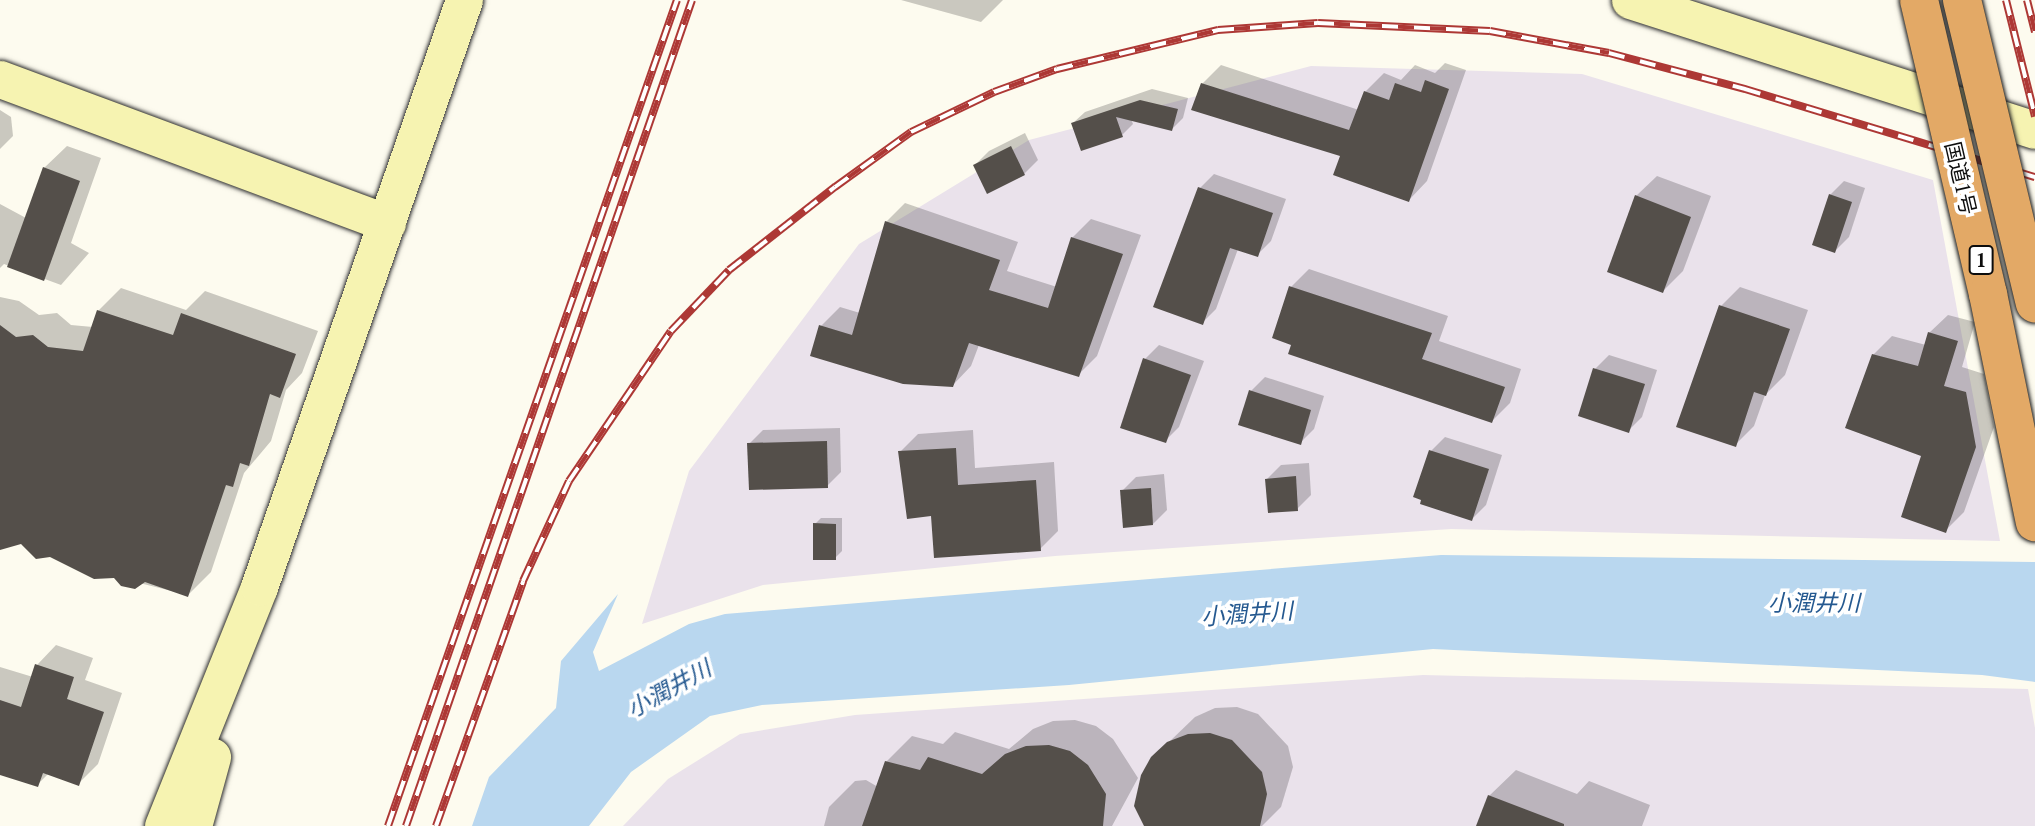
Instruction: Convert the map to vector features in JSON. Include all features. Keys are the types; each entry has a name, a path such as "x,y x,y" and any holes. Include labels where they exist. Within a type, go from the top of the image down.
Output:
{"highway":[{"name":"国道1号","path":"1919,0 1989,294 2035,522"},
{"name":"国道1号","path":"1962,0 2035,303"}],"street":[{"path":"163,826 260,587 464,0"},
{"path":"1629,0 2035,130"},
{"path":"0,79 387,223"},
{"path":"193,826 260,587"}],"shaded area":[{"path":"1311,66 1582,74 1933,180 2000,541 1451,529 1055,556 763,585 642,624 689,471 859,244 1029,140"},
{"path":"1423,675 2028,689 2035,728 2035,826 623,826 668,779 740,734 855,715"}],"water":[{"name":"小潤井川","path":"1441,555 2035,562 2035,682 1982,675 1433,649 1069,685 762,705 710,716 631,772 589,826 472,826 489,777 556,708 561,661 618,594 593,652 599,671 689,624 725,614"}],"building":[{"path":"1425,80 1449,89 1409,202 1333,175 1340,156 1191,110 1201,83 1349,130 1364,91 1389,100 1395,83 1421,92"},
{"path":"1140,100 1178,109 1172,131 1116,117 1123,137 1081,151 1071,123"},
{"path":"1011,146 1025,175 987,194 973,165"},
{"path":"43,167 80,181 44,281 7,267"},
{"path":"1198,187 1273,213 1258,257 1230,248 1203,325 1153,307"},
{"path":"1829,194 1852,202 1835,253 1812,245"},
{"path":"1635,195 1691,217 1663,293 1607,272"},
{"path":"885,221 1000,260 989,290 1048,308 1071,237 1123,254 1079,377 969,343 953,387 903,384 810,356 819,325 852,335"},
{"path":"1289,286 1432,333 1422,359 1505,387 1492,423 1288,354 1291,345 1272,338"},
{"path":"1719,305 1790,329 1766,396 1754,392 1736,447 1676,427"},
{"path":"97,310 173,335 181,313 296,354 280,398 270,394 249,466 240,463 233,487 226,485 188,597 145,582 135,589 121,586 114,578 94,579 50,557 36,559 21,544 0,550 0,325 16,337 33,335 48,347 83,351"},
{"path":"1928,332 1958,341 1944,386 1966,392 1976,447 1946,533 1901,517 1921,456 1845,428 1872,354 1918,366"},
{"path":"1143,358 1191,375 1166,443 1120,428"},
{"path":"1593,368 1645,384 1629,433 1578,416"},
{"path":"1249,390 1311,410 1301,445 1238,425"},
{"path":"827,441 828,488 749,490 747,443"},
{"path":"956,448 958,485 1036,480 1041,551 934,558 931,516 907,519 898,451"},
{"path":"1429,450 1489,469 1472,521 1420,504 1421,500 1413,497"},
{"path":"1296,476 1298,511 1268,513 1265,479"},
{"path":"1151,488 1153,525 1123,528 1120,490"},
{"path":"813,523 836,524 836,560 813,560"},
{"path":"35,664 74,677 67,699 104,712 79,786 43,773 38,787 0,775 0,700 21,707"},
{"path":"1210,733 1232,740 1262,772 1267,794 1260,826 1144,826 1134,806 1141,775 1151,757 1167,742 1188,734"},
{"path":"1049,745 1070,751 1088,765 1106,794 1103,826 862,826 885,761 920,770 928,757 982,774 1005,754 1026,746"},
{"path":"1488,795 1564,824 1564,826 1476,826"}],"railway":[{"path":"388,826 677,0"},
{"path":"406,826 692,0"},
{"path":"2006,0 2035,116"},
{"path":"2027,0 2035,32"},
{"path":"436,826 523,581 569,481 671,331 729,270 835,187 911,132 994,92 1057,69 1218,30 1318,23 1490,31 1609,53 1745,89 2035,177"}]}
